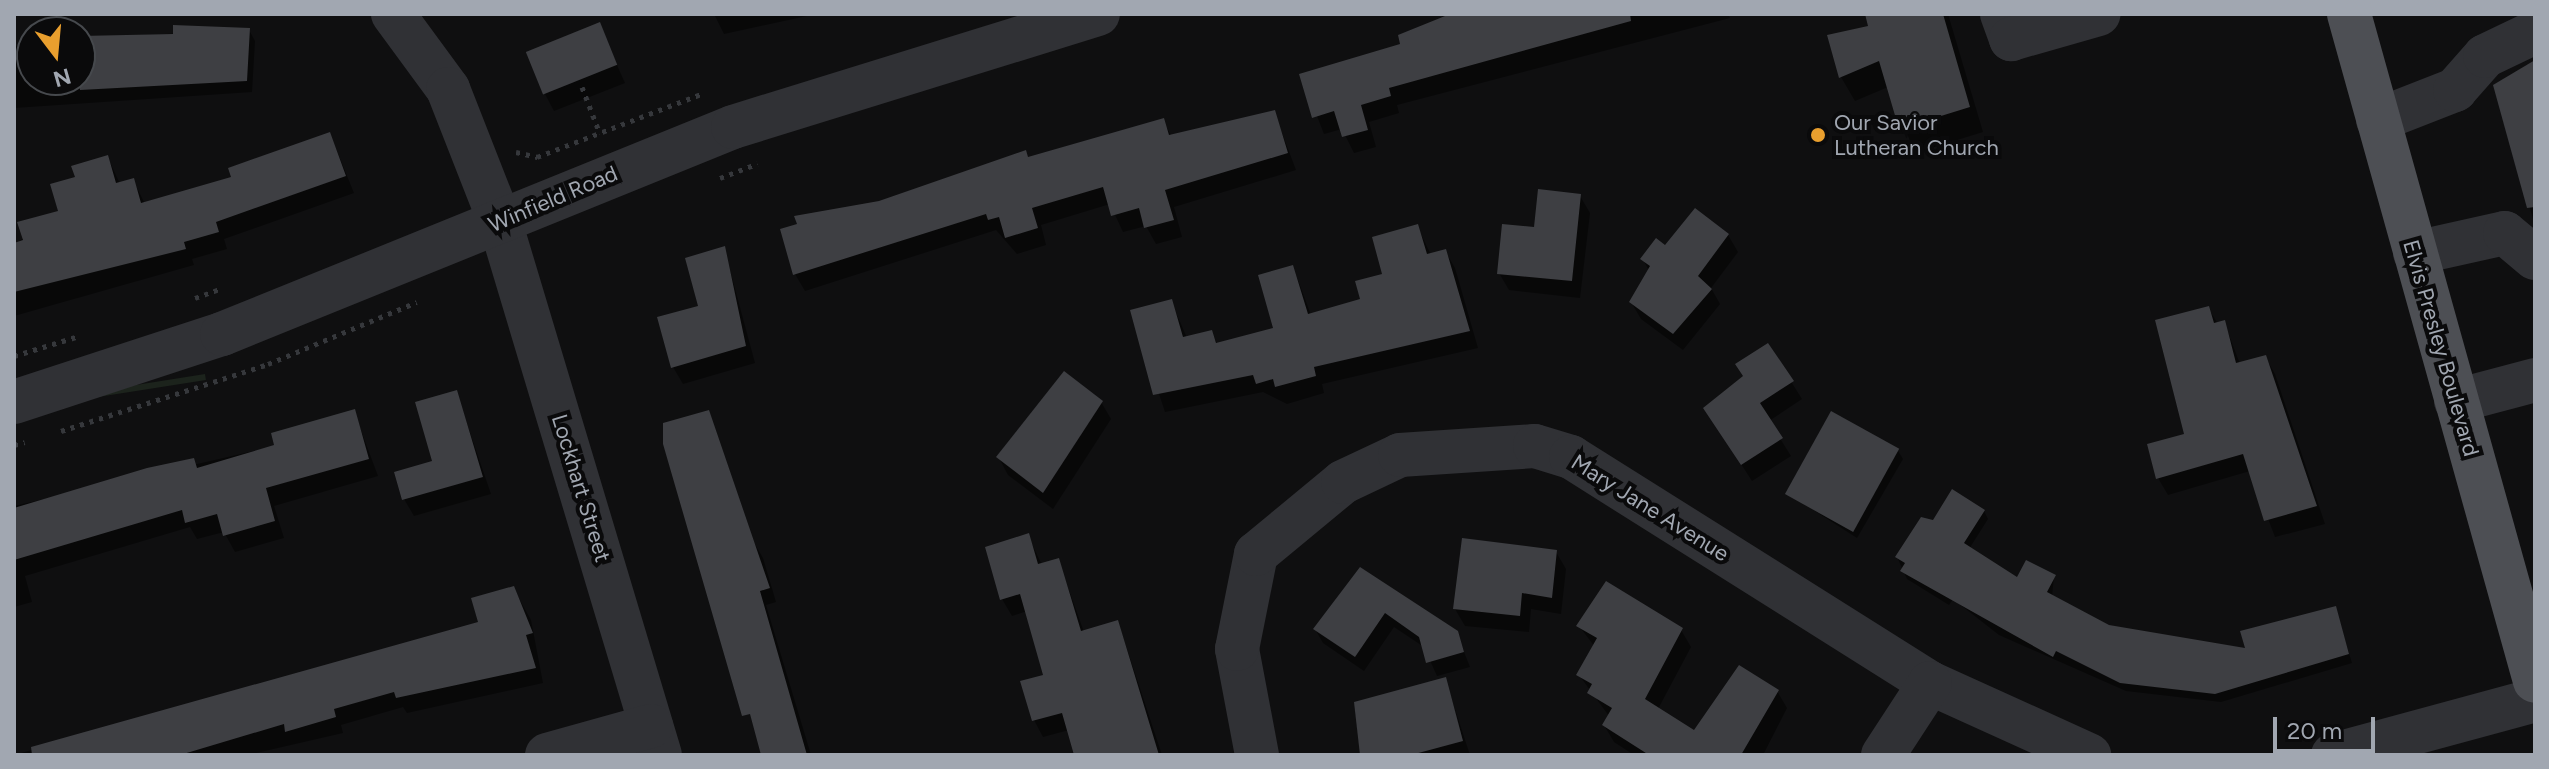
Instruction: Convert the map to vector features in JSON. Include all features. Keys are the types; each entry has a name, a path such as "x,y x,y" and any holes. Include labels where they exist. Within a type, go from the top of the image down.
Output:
{"main road":[{"name":"Elvis Presley Boulevard","path":"2349,14 2535,681"}],"street":[{"name":"Lockhart Street","path":"393,14 448,89 500,222 655,740"},
{"name":"Winfield Road","path":"14,402 214,337 500,222 606,152 778,112 1098,14"},
{"path":"2002,14 2011,39 2099,14"},
{"path":"2378,120 2455,90 2485,56 2535,32"},
{"path":"2415,253 2505,233 2535,258"},
{"path":"2456,401 2535,380"},
{"name":"Mary Jane Avenue","path":"1257,755 1237,649 1247,572 1272,537 1343,482 1400,455 1555,450 1930,683 2089,755"},
{"path":"1883,755 1930,683"},
{"path":"2333,755 2535,700"},
{"path":"547,755 655,740"}],"path":[{"path":"582,87 606,152"},
{"path":"506,138 527,158 606,152 711,91"}],"shaded area":[{"path":"205,374 206,380 68,402 67,396"}],"building":[{"path":"1450,14 1630,14 1631,21 1389,88 1391,96 1361,105 1368,130 1342,137 1334,111 1312,118 1299,74 1400,44 1398,35"},
{"path":"1865,14 1943,14 1970,107 1899,129 1879,61 1839,78 1827,35 1868,26"},
{"path":"600,22 617,65 543,95 526,52"},
{"path":"173,25 250,28 247,81 96,89 96,36 173,34"},
{"path":"2535,60 2535,207 2527,208 2493,85"},
{"path":"1275,110 1288,153 1165,190 1174,220 1144,228 1139,208 1111,216 1103,187 1032,208 1038,228 1005,238 999,217 988,220 986,214 793,275 780,229 797,224 794,216 879,201 1026,150 1028,157 1164,118 1169,135"},
{"path":"330,132 346,176 216,222 219,232 184,242 186,249 14,292 14,243 23,240 17,222 58,211 50,184 75,177 71,166 108,155 116,183 134,178 141,203 231,177 228,168"},
{"path":"1538,189 1581,194 1572,281 1497,274 1502,224 1534,227"},
{"path":"1695,208 1729,234 1698,276 1712,289 1673,334 1629,302 1650,266 1640,259 1656,238 1665,245"},
{"path":"1418,224 1427,254 1446,249 1470,331 1314,367 1316,376 1275,387 1273,379 1256,384 1253,375 1153,395 1130,310 1172,299 1183,337 1212,330 1216,343 1273,328 1258,275 1293,265 1308,314 1360,299 1355,281 1382,274 1372,237"},
{"path":"725,246 746,346 671,368 657,317 698,306 685,258"},
{"path":"2209,306 2214,323 2225,320 2236,363 2266,355 2317,506 2264,521 2243,454 2156,479 2147,444 2184,434 2155,320"},
{"path":"1768,343 1794,381 1760,403 1783,438 1741,465 1703,408 1743,376 1735,364"},
{"path":"1064,371 1103,401 1043,493 996,457"},
{"path":"457,390 483,477 402,500 394,472 432,461 415,402"},
{"path":"355,409 369,459 266,488 275,521 223,536 217,514 185,523 182,510 14,560 14,508 147,468 194,458 197,468 274,445 271,433"},
{"path":"709,410 770,588 760,591 807,755 761,755 750,714 742,716 663,444 663,423"},
{"path":"1831,411 1899,449 1853,532 1785,494"},
{"path":"1952,489 1985,510 1964,543 2017,577 2026,560 2056,575 2047,592 2109,625 2245,648 2240,631 2336,606 2349,654 2215,694 2120,683 2056,651 2053,657 1900,571 1905,563 1895,557 1921,517 1933,520"},
{"path":"1029,533 1038,564 1059,558 1081,631 1118,620 1159,755 1074,755 1062,713 1032,721 1020,681 1043,675 1020,594 1000,600 985,547"},
{"path":"1462,538 1557,550 1552,598 1522,593 1520,616 1453,609"},
{"path":"1360,567 1458,631 1464,652 1426,663 1419,637 1385,613 1355,657 1313,629"},
{"path":"1606,581 1683,628 1645,699 1694,730 1739,665 1779,690 1741,755 1649,755 1602,725 1612,708 1587,693 1592,684 1576,675 1597,638 1576,626"},
{"path":"514,586 533,633 526,635 536,668 396,698 394,692 334,709 336,717 285,732 284,724 180,755 32,755 31,747 478,622 471,598"},
{"path":"1446,677 1463,741 1411,755 1360,755 1354,702"}],"place":[{"name":"Our Savior Lutheran Church","path":"1818,135"}]}
